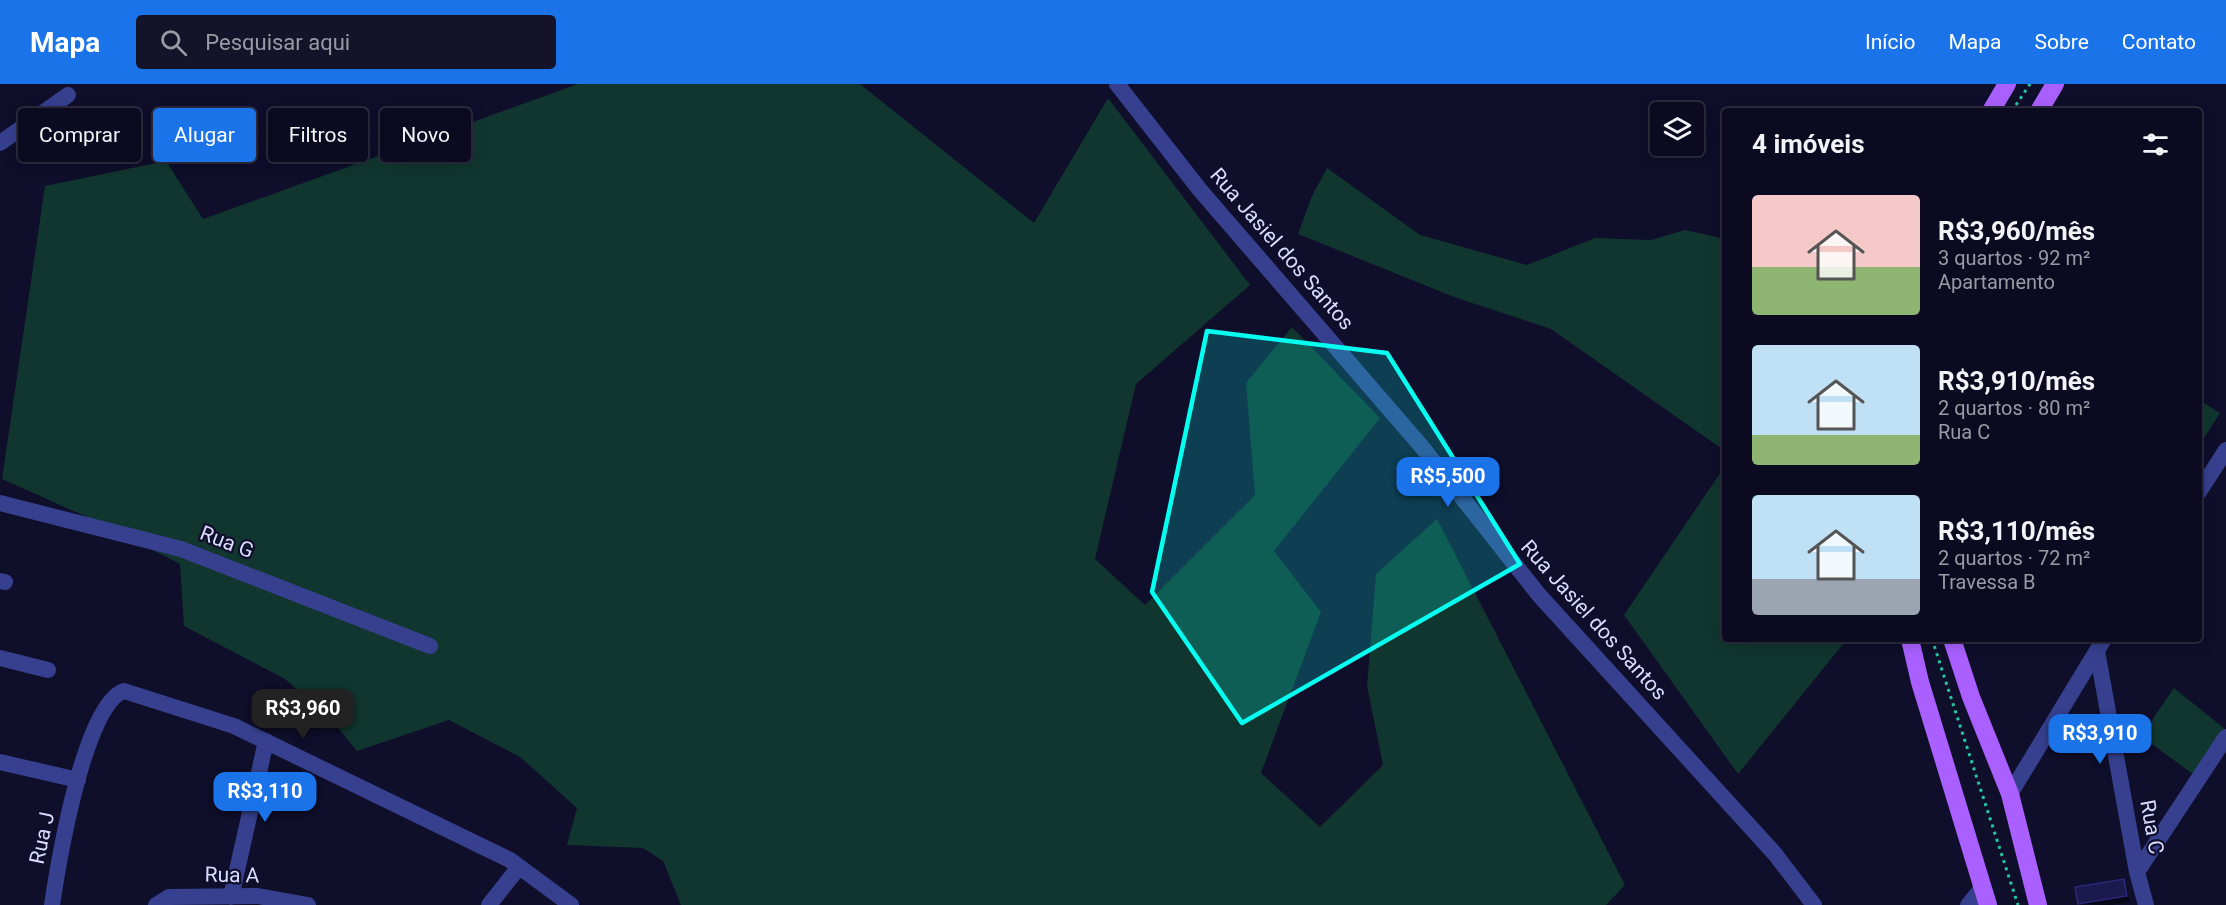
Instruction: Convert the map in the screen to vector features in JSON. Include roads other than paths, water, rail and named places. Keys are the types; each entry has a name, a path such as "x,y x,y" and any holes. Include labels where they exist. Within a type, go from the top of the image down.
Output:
{"main road":[{"path":"1993,108 2007,84"},
{"path":"2041,108 2055,84"},
{"path":"1911,642 1920,682 1984,897"},
{"path":"1953,642 1971,696 2010,794 2038,905"}],"street":[{"name":"Rua Jasiel dos Santos","path":"1117,84 1200,190 1422,447 1539,595 1775,854 1814,905"},
{"path":"0,143 68,95"},
{"path":"2202,487 2226,450"},
{"name":"Rua G","path":"0,503 181,549 430,646"},
{"path":"2010,794 2101,645"},
{"name":"Rua C","path":"2101,645 2137,872 2146,905"},
{"path":"0,658 48,670"},
{"name":"Rua J","path":"52,905 63,834 90,739 113,699 124,691 234,726 266,741"},
{"path":"2137,872 2226,737"},
{"path":"231,897 266,741 510,860 571,905"},
{"path":"0,762 78,780"},
{"path":"489,905 519,867"},
{"name":"Rua A","path":"156,905 169,897 258,897 308,905"},
{"path":"1968,905 1984,897"}]}
